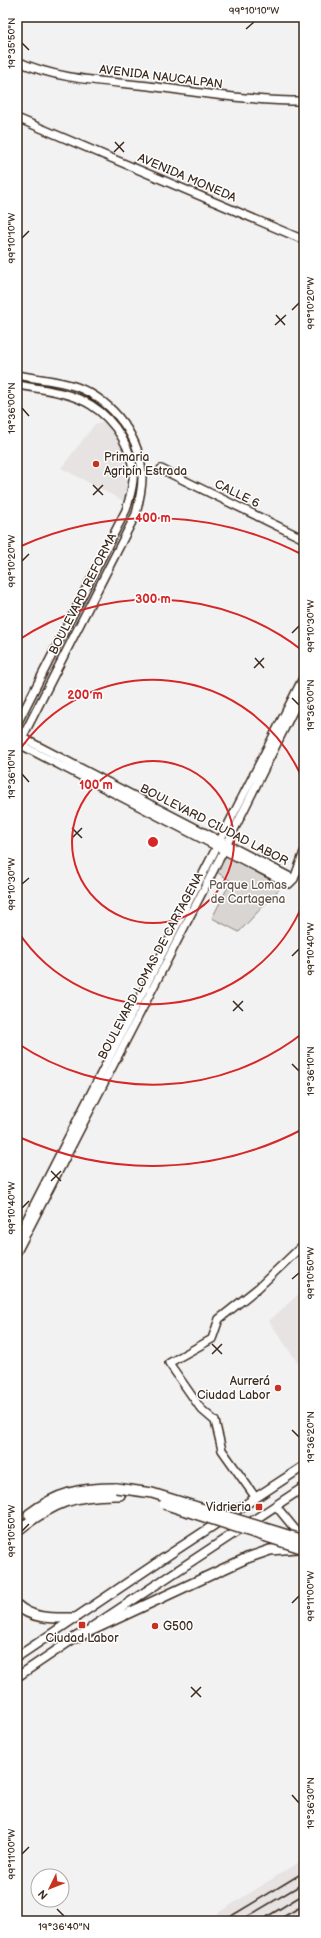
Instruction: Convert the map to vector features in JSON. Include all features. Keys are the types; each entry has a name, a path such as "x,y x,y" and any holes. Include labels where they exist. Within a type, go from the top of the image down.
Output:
{"highway":[{"path":"18,1529 45,1502 77,1490 118,1492 152,1494 303,1544"},
{"path":"75,1638 270,1550 303,1544"},
{"path":"17,1605 33,1615 49,1618 75,1618"}],"main road":[{"name":"AVENIDA NAUCALPAN","path":"17,62 53,74 79,78 238,97 304,101"},
{"name":"AVENIDA MONEDA","path":"17,118 304,240"},
{"name":"BOULEVARD REFORMA","path":"17,375 75,386 101,401 122,421 132,437 140,464 142,478 141,495 136,514 19,741"},
{"name":"BOULEVARD REFORMA","path":"17,385 74,397 90,405 104,415 116,429 125,445 131,461 133,479 126,510 17,724"},
{"name":"CALLE 6","path":"161,469 304,539"},
{"name":"BOULEVARD LOMAS DE CARTAGENA","path":"222,846 304,676"},
{"name":"BOULEVARD LOMAS DE CARTAGENA","path":"17,1238 304,689"},
{"name":"BOULEVARD CIUDAD LABOR","path":"19,741 292,882 304,852"},
{"name":"BOULEVARD LOMAS DE CARTAGENA","path":"17,1252 102,1077"},
{"path":"256,1498 222,1450 215,1421 202,1409 169,1363 212,1340 219,1319 258,1288 304,1244"},
{"path":"17,1657 304,1466"},
{"path":"17,1677 304,1487"},
{"path":"276,1506 303,1544"}],"shaded area":[{"name":"Primaria Agripín Estrada","path":"106,421 115,433 123,448 128,468 129,486 125,502 61,468 95,424"},
{"path":"304,1289 304,1372 269,1321"},
{"path":"304,1859 304,1921 205,1921"}],"green space":[{"name":"Parque Lomas de Cartagena","path":"223,854 282,886 239,932 212,918 231,881 215,871"}],"railway":[{"path":"223,1921 304,1872"},
{"path":"240,1921 304,1883"},
{"path":"260,1921 304,1894"},
{"path":"276,1921 304,1905"},
{"path":"291,1921 304,1913"}],"place":[{"name":"Primaria Agripín Estrada","path":"96,464"},
{"name":"Aurrerá Ciudad Labor","path":"278,1388"},
{"name":"Vidrieria","path":"259,1507"},
{"name":"Ciudad Labor","path":"82,1625"},
{"name":"G500","path":"155,1626"}]}
